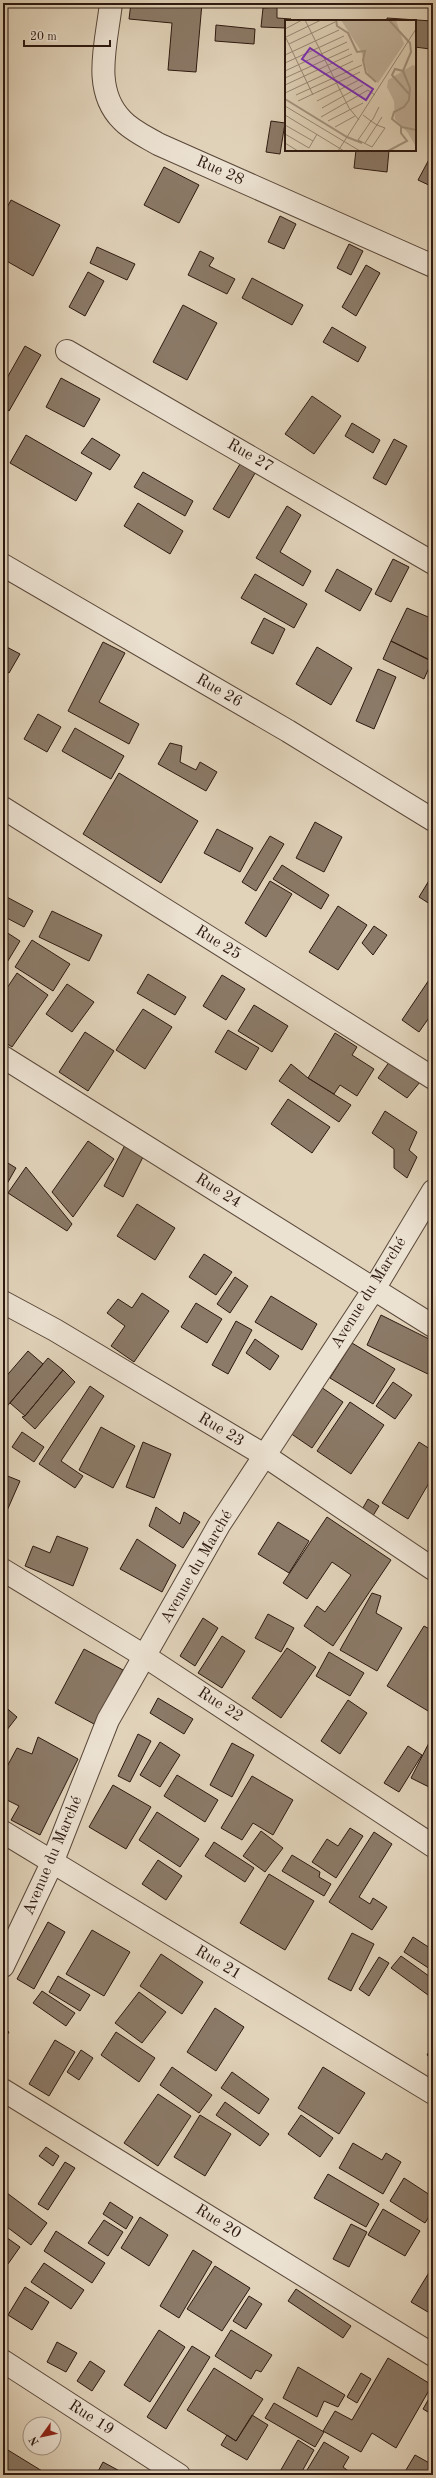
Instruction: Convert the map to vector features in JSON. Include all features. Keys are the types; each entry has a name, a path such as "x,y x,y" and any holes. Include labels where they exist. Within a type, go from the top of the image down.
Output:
{"street":[{"name":"Rue 28","path":"111,3 103,80 108,103 123,121 158,144 433,266"},
{"name":"Rue 27","path":"67,351 433,563"},
{"name":"Rue 26","path":"3,565 288,731 433,820"},
{"name":"Rue 25","path":"3,808 433,1078"},
{"name":"Rue 24","path":"3,1057 433,1326"},
{"name":"Avenue du Marché","path":"3,1966 52,1864 108,1720 146,1657 219,1525 374,1289 433,1191"},
{"name":"Rue 23","path":"3,1302 55,1330 264,1455 433,1569"},
{"name":"Rue 22","path":"3,1570 146,1657 433,1846"},
{"name":"Rue 21","path":"3,1832 52,1864 433,2093"},
{"name":"Rue 20","path":"3,2090 433,2355"},
{"name":"Rue 19","path":"3,2361 179,2475"}],"building":[{"path":"131,3 202,3 196,72 168,70 172,23 129,19"},
{"path":"277,7 277,18 291,19 285,20 285,28 261,27 263,8"},
{"path":"387,18 432,21 430,49 416,47 416,20 387,20"},
{"path":"216,25 255,29 254,44 215,41"},
{"path":"271,121 285,123 280,154 266,152"},
{"path":"356,151 389,151 387,172 354,168"},
{"path":"433,152 433,187 418,180"},
{"path":"164,167 199,185 179,223 144,205"},
{"path":"11,200 60,225 33,276 3,259 3,215"},
{"path":"280,216 296,224 284,249 268,242"},
{"path":"349,244 363,251 351,275 337,268"},
{"path":"97,247 135,264 127,280 90,263"},
{"path":"200,251 214,258 209,266 235,279 227,294 188,275"},
{"path":"366,265 380,273 356,316 342,307"},
{"path":"88,272 104,281 85,316 69,307"},
{"path":"252,278 303,305 292,325 242,298"},
{"path":"183,305 217,323 187,380 153,362"},
{"path":"332,327 366,347 358,362 323,342"},
{"path":"25,346 41,355 9,411 3,407 3,385"},
{"path":"61,378 100,399 84,427 46,407"},
{"path":"312,396 341,416 314,454 285,434"},
{"path":"352,423 380,440 373,453 345,436"},
{"path":"26,435 92,473 76,501 10,463"},
{"path":"92,438 120,455 110,470 81,453"},
{"path":"394,439 407,446 386,485 373,478"},
{"path":"243,459 258,468 229,518 213,509"},
{"path":"143,472 193,501 185,516 134,487"},
{"path":"138,503 183,531 170,554 124,526"},
{"path":"287,506 301,515 280,552 311,571 303,586 256,558"},
{"path":"393,559 409,567 391,602 375,594"},
{"path":"337,569 372,589 360,611 325,591"},
{"path":"255,574 307,604 294,628 241,598"},
{"path":"407,608 433,619 433,662 391,641"},
{"path":"264,618 285,629 273,654 251,643"},
{"path":"391,641 432,661 424,679 383,659"},
{"path":"103,642 125,653 99,702 139,724 129,744 68,711"},
{"path":"3,645 20,654 9,673 3,669"},
{"path":"317,647 352,668 331,705 296,684"},
{"path":"378,669 396,677 374,729 356,721"},
{"path":"3,678 8,681 3,690"},
{"path":"38,714 61,727 47,752 24,739"},
{"path":"75,728 124,756 111,779 62,751"},
{"path":"170,743 182,746 180,762 196,770 200,762 217,772 206,791 158,764"},
{"path":"119,773 198,821 161,883 83,834"},
{"path":"315,822 342,837 324,872 296,858"},
{"path":"217,829 253,848 240,872 204,853"},
{"path":"270,836 284,844 256,891 242,882"},
{"path":"282,865 329,895 321,909 273,879"},
{"path":"433,874 433,906 419,897"},
{"path":"270,881 292,894 266,937 245,923"},
{"path":"3,895 33,911 24,927 3,916"},
{"path":"338,906 367,925 338,970 309,952"},
{"path":"52,911 102,935 89,961 39,937"},
{"path":"374,926 387,935 373,955 362,943"},
{"path":"3,930 20,941 3,969"},
{"path":"32,940 70,964 53,991 15,967"},
{"path":"17,973 48,995 12,1047 3,1041 3,994"},
{"path":"148,974 186,997 175,1015 137,993"},
{"path":"433,974 433,1012 419,1032 402,1020"},
{"path":"222,975 245,989 226,1020 203,1006"},
{"path":"67,984 94,1002 72,1032 46,1014"},
{"path":"254,1005 288,1026 272,1052 238,1031"},
{"path":"143,1009 172,1027 145,1069 116,1050"},
{"path":"228,1030 259,1048 246,1070 215,1052"},
{"path":"85,1032 114,1051 88,1091 59,1072"},
{"path":"335,1033 357,1047 352,1055 374,1069 357,1096 340,1085 334,1094 308,1078"},
{"path":"392,1058 420,1082 407,1098 378,1078"},
{"path":"291,1064 308,1078 351,1105 339,1122 279,1081"},
{"path":"288,1099 330,1127 312,1153 271,1124"},
{"path":"385,1111 417,1132 409,1150 417,1157 407,1178 394,1168 394,1149 372,1133"},
{"path":"88,1141 114,1159 73,1217 52,1192"},
{"path":"125,1145 144,1155 123,1197 104,1186"},
{"path":"3,1160 16,1168 4,1189 3,1188"},
{"path":"26,1167 72,1224 67,1231 8,1193"},
{"path":"137,1204 175,1228 155,1260 117,1236"},
{"path":"204,1254 232,1272 216,1295 189,1277"},
{"path":"235,1277 248,1286 230,1313 217,1304"},
{"path":"142,1293 169,1311 134,1362 111,1346 125,1326 107,1313 118,1299 132,1308"},
{"path":"271,1296 317,1324 302,1350 255,1322"},
{"path":"196,1303 222,1319 207,1343 181,1327"},
{"path":"381,1315 433,1341 433,1364 428,1374 367,1345"},
{"path":"236,1321 252,1330 228,1374 212,1365"},
{"path":"255,1339 279,1356 270,1370 246,1353"},
{"path":"352,1343 395,1369 373,1404 330,1378"},
{"path":"28,1351 43,1364 3,1411 3,1380"},
{"path":"48,1358 63,1370 25,1416 10,1403"},
{"path":"63,1370 75,1382 35,1429 22,1417 25,1416"},
{"path":"393,1382 412,1395 395,1419 376,1406"},
{"path":"90,1386 104,1396 61,1461 83,1476 75,1488 39,1464"},
{"path":"321,1387 343,1402 312,1448 290,1433"},
{"path":"350,1402 384,1425 351,1474 317,1451"},
{"path":"101,1427 135,1446 113,1488 79,1470"},
{"path":"22,1432 44,1447 34,1462 12,1447"},
{"path":"143,1442 171,1454 154,1498 126,1487"},
{"path":"419,1442 433,1451 433,1476 408,1519 382,1503"},
{"path":"5,1475 20,1481 6,1513 3,1511 3,1480"},
{"path":"368,1499 379,1506 371,1519 360,1513"},
{"path":"156,1507 180,1524 184,1512 200,1522 183,1548 149,1526"},
{"path":"327,1517 391,1560 333,1646 304,1626 317,1606 325,1612 351,1575 332,1562 307,1599 283,1583"},
{"path":"278,1522 309,1541 289,1573 258,1554"},
{"path":"57,1536 88,1548 73,1586 25,1566 33,1546 50,1553"},
{"path":"137,1539 176,1565 162,1592 120,1569"},
{"path":"372,1593 381,1596 376,1613 402,1628 377,1671 340,1650"},
{"path":"268,1614 294,1628 281,1652 255,1638"},
{"path":"203,1618 218,1628 195,1666 180,1656"},
{"path":"424,1626 433,1631 429,1643 433,1646 433,1714 387,1686"},
{"path":"222,1636 245,1651 222,1688 198,1673"},
{"path":"287,1648 316,1667 281,1718 252,1698"},
{"path":"84,1649 123,1670 94,1724 55,1703"},
{"path":"329,1652 364,1673 350,1696 316,1676"},
{"path":"158,1698 193,1719 184,1734 150,1713"},
{"path":"348,1700 367,1713 340,1754 321,1741"},
{"path":"3,1705 17,1717 3,1735"},
{"path":"138,1734 151,1741 130,1782 118,1776"},
{"path":"433,1735 433,1789 411,1778"},
{"path":"38,1737 78,1759 40,1835 11,1820 19,1806 3,1798 3,1774 17,1748 32,1754"},
{"path":"160,1742 180,1755 160,1787 140,1775"},
{"path":"232,1743 254,1755 232,1797 210,1785"},
{"path":"408,1746 422,1755 399,1792 384,1783"},
{"path":"177,1775 218,1800 205,1822 164,1796"},
{"path":"252,1776 293,1800 273,1835 253,1823 242,1840 221,1828"},
{"path":"113,1785 151,1807 126,1849 89,1827"},
{"path":"157,1812 199,1839 180,1867 139,1840"},
{"path":"350,1828 363,1836 336,1878 312,1862 327,1839 338,1846"},
{"path":"261,1831 283,1848 265,1872 243,1856"},
{"path":"374,1832 392,1844 359,1897 370,1904 373,1898 387,1907 372,1930 329,1902"},
{"path":"214,1842 254,1868 245,1882 205,1856"},
{"path":"292,1855 320,1872 319,1877 331,1884 324,1896 282,1871"},
{"path":"158,1860 182,1876 166,1900 142,1884"},
{"path":"269,1874 314,1901 285,1950 240,1923"},
{"path":"48,1922 65,1932 34,1989 17,1979"},
{"path":"92,1930 130,1952 104,1996 66,1974"},
{"path":"352,1933 374,1944 351,1991 328,1979"},
{"path":"413,1937 433,1950 433,1971 404,1952"},
{"path":"161,1954 203,1982 182,2014 140,1986"},
{"path":"401,1956 433,1979 433,1989 428,1995 391,1968"},
{"path":"379,1957 389,1963 369,1996 359,1989"},
{"path":"58,1976 90,1995 80,2011 49,1992"},
{"path":"42,1991 75,2013 66,2026 33,2003"},
{"path":"139,1992 166,2012 142,2043 115,2023"},
{"path":"215,2008 244,2027 216,2071 187,2052"},
{"path":"3,2028 9,2032 3,2042"},
{"path":"116,2032 155,2058 139,2082 101,2055"},
{"path":"55,2040 75,2052 49,2096 29,2084"},
{"path":"433,2045 433,2059 427,2055"},
{"path":"81,2050 93,2058 79,2080 67,2072"},
{"path":"172,2067 212,2095 199,2113 160,2085"},
{"path":"323,2067 365,2093 339,2134 298,2108"},
{"path":"232,2072 269,2099 259,2114 221,2088"},
{"path":"158,2094 191,2116 158,2166 124,2143"},
{"path":"225,2102 269,2134 260,2146 216,2115"},
{"path":"200,2115 231,2134 205,2176 174,2157"},
{"path":"301,2115 333,2138 320,2157 288,2134"},
{"path":"353,2143 382,2160 386,2153 401,2162 383,2194 339,2168"},
{"path":"46,2147 59,2156 53,2166 39,2156"},
{"path":"65,2162 75,2168 48,2210 38,2204"},
{"path":"328,2174 379,2204 366,2227 314,2198"},
{"path":"404,2178 433,2197 433,2210 425,2223 390,2201"},
{"path":"3,2190 47,2223 31,2245 3,2224"},
{"path":"110,2202 133,2217 126,2229 103,2214"},
{"path":"383,2209 420,2231 405,2256 368,2235"},
{"path":"140,2217 168,2235 149,2266 121,2248"},
{"path":"104,2220 123,2232 108,2256 88,2243"},
{"path":"351,2224 367,2232 349,2267 333,2259"},
{"path":"56,2231 105,2263 92,2283 44,2251"},
{"path":"3,2235 20,2247 8,2264 3,2261"},
{"path":"193,2250 212,2262 179,2318 160,2306"},
{"path":"44,2263 84,2290 71,2309 31,2282"},
{"path":"215,2266 250,2288 222,2331 187,2309"},
{"path":"433,2266 433,2315 411,2302"},
{"path":"25,2287 49,2302 32,2330 8,2315"},
{"path":"296,2289 351,2326 343,2338 288,2301"},
{"path":"249,2296 262,2304 246,2329 233,2321"},
{"path":"159,2330 185,2347 150,2402 124,2385"},
{"path":"231,2330 272,2355 261,2372 256,2370 251,2379 215,2356"},
{"path":"57,2342 77,2353 66,2372 47,2362"},
{"path":"192,2346 210,2357 166,2429 147,2417"},
{"path":"388,2358 432,2385 396,2448 372,2433 361,2452 323,2431 335,2411 352,2420"},
{"path":"90,2361 105,2371 92,2391 77,2381"},
{"path":"298,2367 345,2395 338,2407 324,2401 317,2417 283,2398"},
{"path":"214,2368 263,2399 236,2441 187,2410"},
{"path":"361,2373 371,2379 357,2403 347,2397"},
{"path":"431,2395 433,2396 433,2415 423,2409"},
{"path":"274,2403 324,2432 315,2447 265,2418"},
{"path":"252,2415 268,2425 247,2460 221,2445 227,2435 236,2441"},
{"path":"298,2440 314,2450 300,2475 278,2475"},
{"path":"324,2442 349,2457 343,2467 354,2475 304,2475"},
{"path":"3,2447 47,2474 47,2475 3,2475"},
{"path":"415,2455 433,2465 433,2475 403,2475"},
{"path":"103,2462 127,2475 96,2475"}]}
